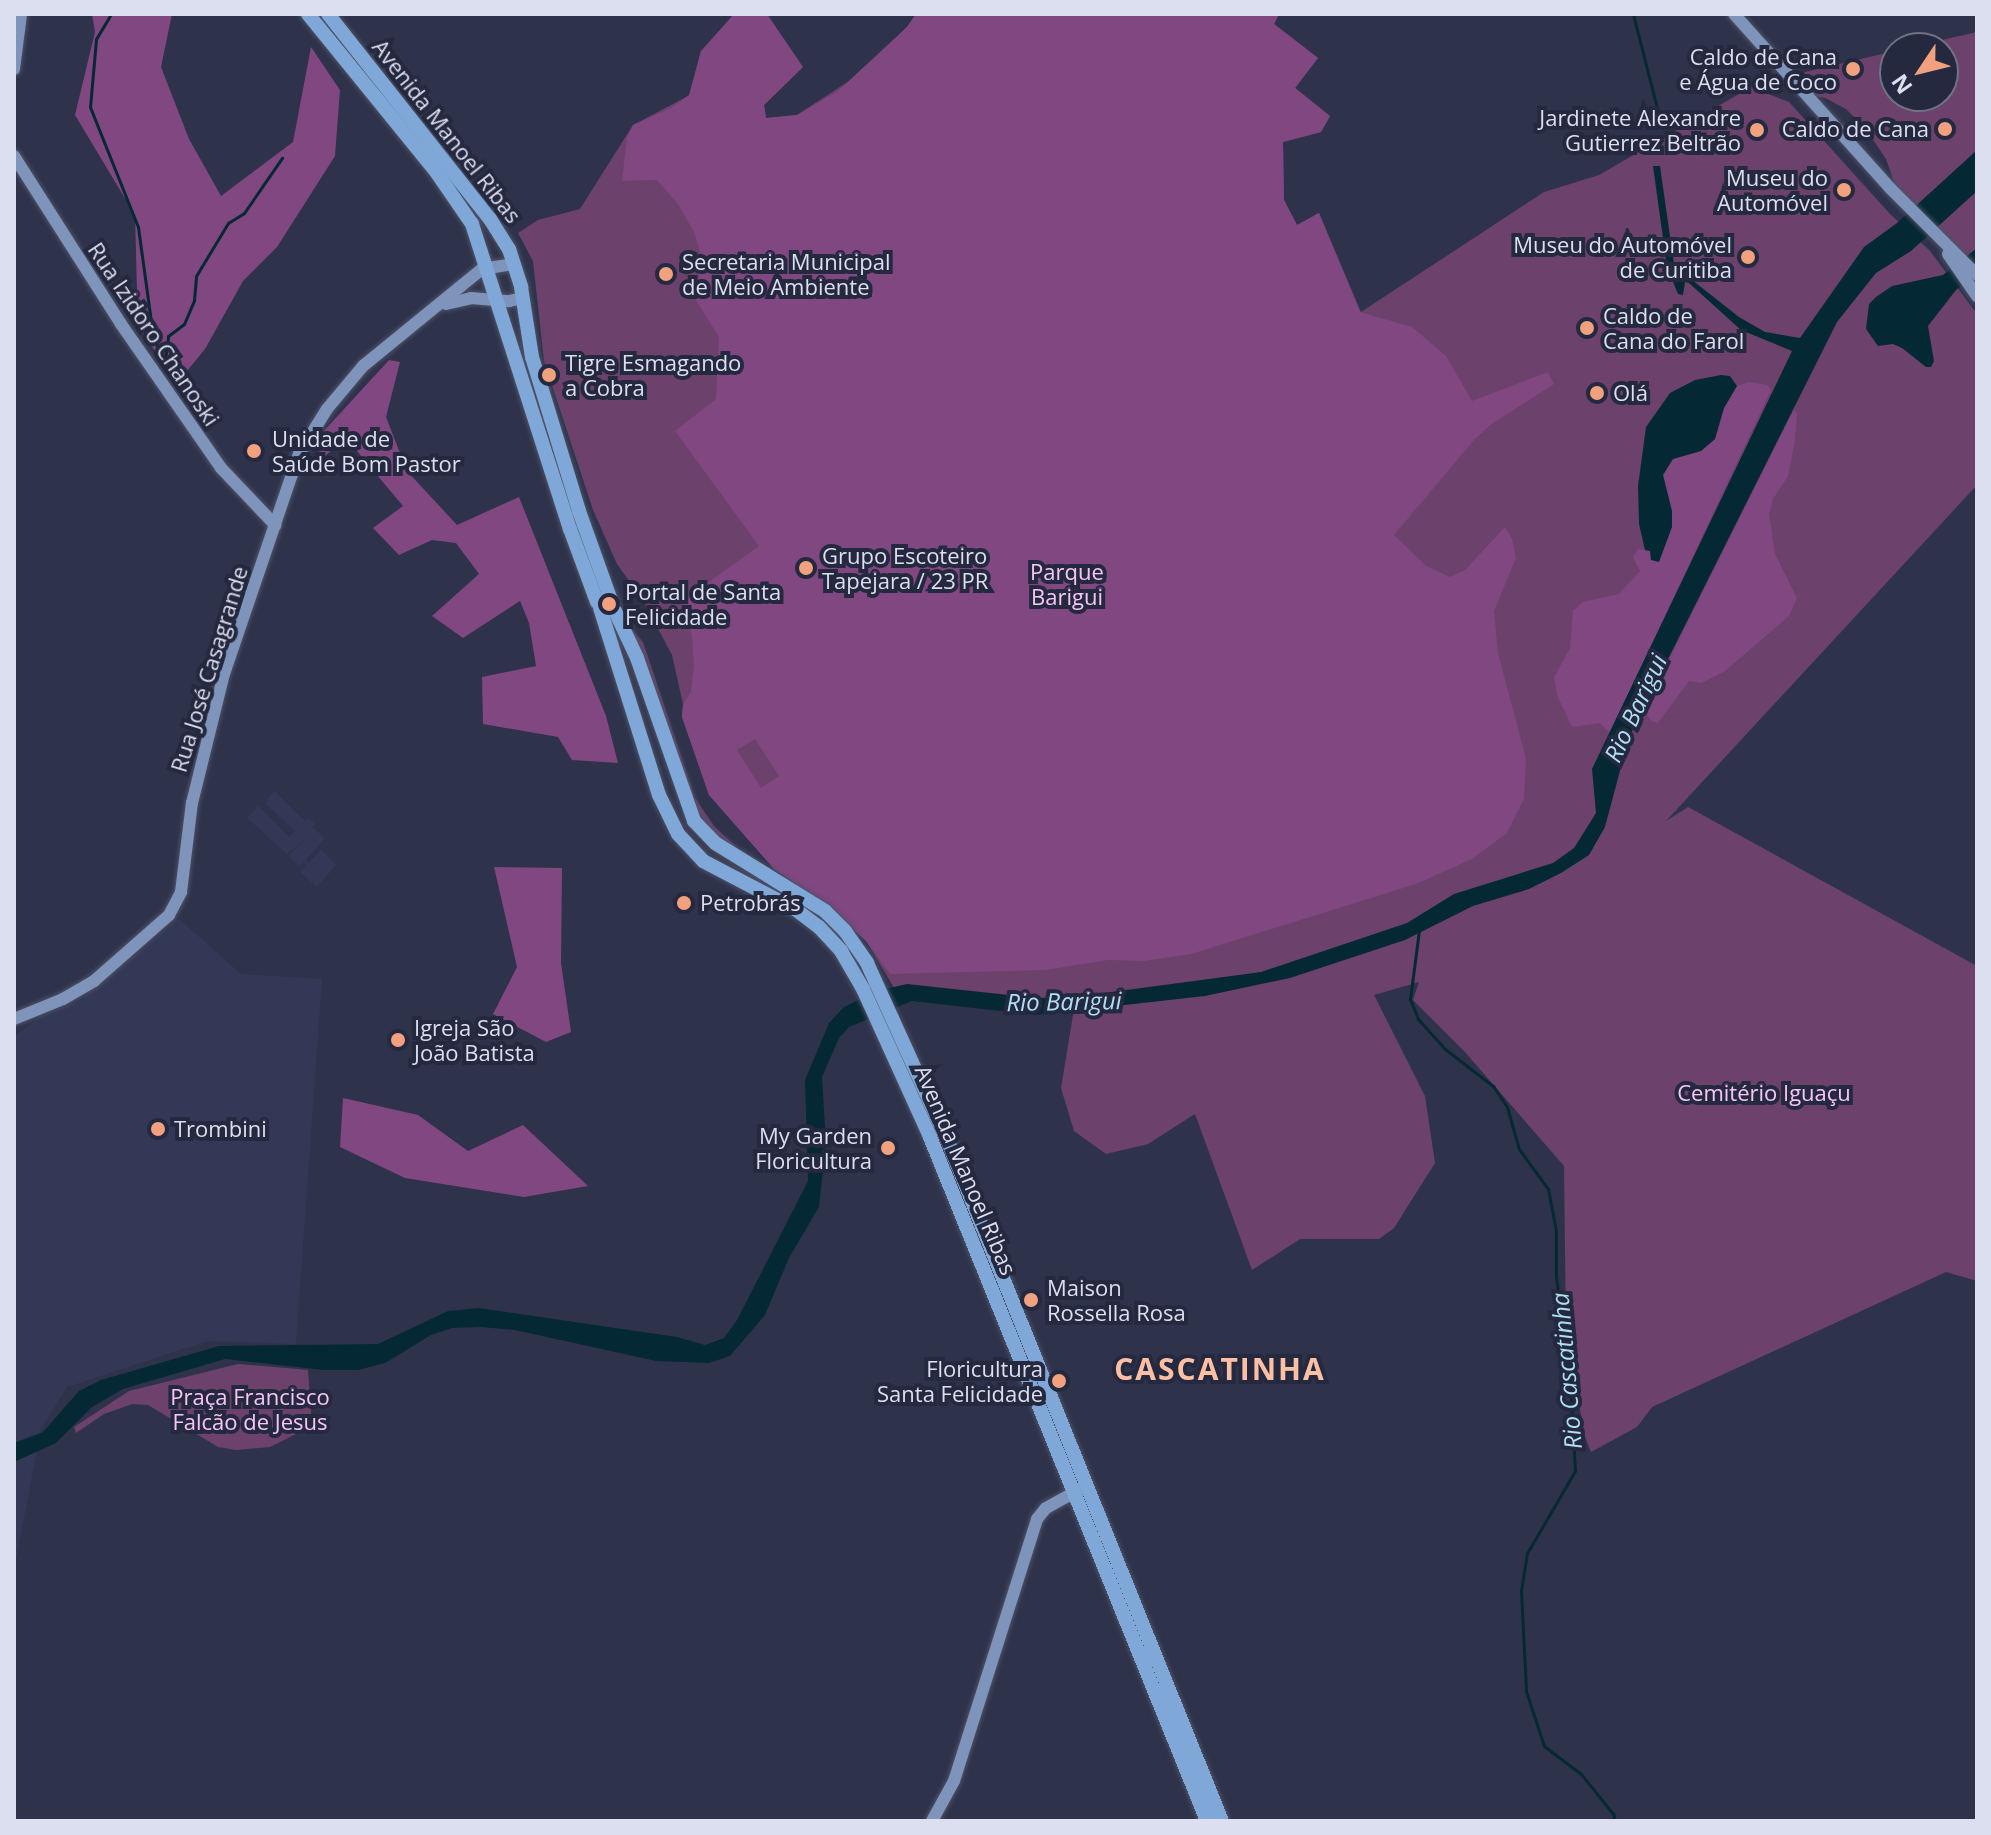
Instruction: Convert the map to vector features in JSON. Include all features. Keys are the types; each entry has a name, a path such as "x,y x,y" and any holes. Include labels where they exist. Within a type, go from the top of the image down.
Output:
{"main road":[{"name":"Avenida Manoel Ribas","path":"308,14 468,216 499,300 573,538 606,606 637,658 694,821 715,843 825,911 854,942 885,1019 938,1120 1080,1489 1117,1600 1207,1817"},
{"name":"Avenida Manoel Ribas","path":"328,14 498,230 515,264 532,357 659,795 678,834 703,861 795,909 819,927 870,986"},
{"path":"401,128 420,139 427,139"},
{"path":"437,173 448,171 463,185"},
{"name":"Avenida Manoel Ribas","path":"885,1019 911,1093 1080,1489 1146,1632 1222,1821"},
{"path":"911,1093 919,1094 938,1120"},
{"path":"1117,1600 1133,1626 1146,1632"},
{"path":"1139,1654 1148,1655 1167,1685"}],"street":[{"path":"14,69 21,14"},
{"path":"1734,14 1935,235 1975,286"},
{"name":"Rua Izidoro Chanoski","path":"14,156 121,324 221,468 275,525"},
{"path":"487,266 515,264"},
{"name":"Rua José Casagrande","path":"14,1019 63,999 94,981 169,915 181,892 192,803 204,745 299,454 337,394 379,352 487,266"},
{"name":"Rua José Casagrande","path":"439,306 471,298 523,298"},
{"path":"932,1821 954,1781 1037,1519 1046,1508 1080,1489"}],"shaded area":[{"path":"274,791 305,821 308,818 315,824 312,827 325,838 306,860 308,863 321,850 336,865 317,887 300,872 306,866 304,862 299,866 288,856 304,840 287,854 247,818 258,806 289,837 295,831 265,803"},
{"path":"179,919 241,974 322,979 296,1344 208,1341 67,1387 41,1429 14,1570 14,1037 40,1016 80,1001"}],"green space":[{"path":"92,14 172,14 161,67 189,139 221,196 293,142 311,47 340,90 335,156 277,247 243,281 205,349 178,382 133,321 137,291 135,215 75,115 95,32"},
{"path":"734,14 767,14 803,67 764,105 766,118 797,115 838,91 907,27 916,14 1279,14 1274,24 1318,58 1295,88 1330,116 1321,132 1283,142 1284,200 1297,225 1319,213 1360,312 1412,327 1446,356 1472,401 1548,372 1554,384 1490,425 1473,441 1394,535 1426,566 1450,577 1465,570 1505,527 1512,539 1516,558 1494,611 1498,653 1526,759 1524,799 1507,833 1472,859 1416,884 1191,954 1144,961 1108,960 1045,970 890,974 866,941 817,898 775,870 709,795 682,717 683,704 691,692 694,666 692,636 681,602 759,546 675,431 716,399 719,337 696,300 701,255 694,232 678,204 657,180 622,181 627,137 633,125 671,108 689,95 701,51","holes":["755,739 779,776 761,788 737,750"]},
{"name":"Parque Barigui","path":"916,14 1279,14 1274,24 1318,58 1295,88 1330,116 1321,132 1283,142 1284,200 1297,225 1319,213 1361,312 1544,192 1599,175 1751,87 1789,102 1890,214 1930,251 1977,314 1977,485 1666,821 1688,807 1977,966 1977,1281 1946,1272 1652,1407 1637,1427 1591,1452 1585,1437 1566,1330 1564,1166 1465,1052 1413,1000 1419,982 1374,995 1425,1096 1435,1163 1394,1228 1379,1239 1300,1239 1252,1270 1195,1114 1148,1144 1106,1154 1074,1131 1061,1088 1075,1003 899,996 866,941 817,898 775,870 709,795 682,717 683,704 672,655 644,602 617,564 593,510 544,361 533,261 518,233 538,220 580,209 633,125 690,95 701,51 803,67 764,105 766,118 797,115 858,75 907,27"},
{"path":"1977,32 1977,267 1896,188 1886,159 1865,128 1846,109 1825,98 1808,95 1801,73 1879,55 1879,112 1959,112 1959,36"},
{"path":"389,360 400,362 386,417 407,471 457,525 519,497 606,716 618,763 572,760 558,737 483,724 482,677 536,666 529,623 520,601 463,638 432,616 479,574 456,543 432,540 399,555 373,528 403,506 346,438 325,456 311,445"},
{"path":"1749,382 1767,385 1771,390 1610,733 1600,723 1572,727 1557,695 1554,677 1570,648 1573,611 1583,602 1619,594 1640,571 1633,557 1638,549 1650,551 1672,511 1663,475 1673,459 1701,451 1715,439 1724,408 1737,386"},
{"path":"1794,409 1797,414 1795,441 1788,476 1773,499 1769,514 1775,554 1797,598 1789,616 1725,671 1701,683 1689,681 1658,723 1651,721 1644,710"},
{"path":"631,629 643,642 695,798 714,826 744,854 722,840 702,820 692,803"},
{"path":"494,867 562,868 561,963 571,1032 546,1042 493,1014 517,967"},
{"path":"343,1098 418,1115 468,1151 523,1125 588,1186 524,1197 405,1178 340,1147"},
{"name":"Praça Francisco Falcão de Jesus","path":"238,1364 308,1370 312,1426 270,1447 236,1450 218,1447 148,1405 132,1404 104,1414 76,1433 74,1427 129,1391"}],"water":[{"name":"Rio Barigui","path":"1977,150 1977,191 1911,251 1876,273 1837,322 1629,737 1605,827 1589,855 1529,889 1473,906 1405,940 1290,978 1205,996 1036,1015 912,1001 849,1027 839,1038 822,1077 826,1143 819,1207 789,1258 765,1315 730,1356 709,1363 656,1361 515,1330 480,1327 452,1328 431,1335 385,1363 358,1370 323,1370 225,1359 123,1389 92,1407 56,1443 14,1462 14,1443 43,1432 79,1391 101,1380 219,1346 378,1344 448,1311 479,1308 677,1337 705,1345 724,1338 737,1320 808,1181 805,1080 829,1023 844,1007 877,991 907,984 1037,998 1074,997 1261,972 1407,923 1454,894 1553,863 1574,848 1596,813 1592,769 1792,351 1741,330 1689,283 1685,282 1683,295 1678,294 1667,267 1653,166 1660,166 1676,278 1687,276 1739,317 1765,332 1800,338 1864,247 1897,223"},
{"path":"1977,248 1977,272 1956,290 1928,326 1934,361 1931,367 1926,367 1893,344 1878,346 1866,329 1869,304 1876,297 1892,286 1943,275"},
{"path":"1730,376 1737,386 1724,408 1715,439 1701,451 1673,459 1663,475 1672,511 1672,527 1659,562 1651,560 1650,551 1645,550 1639,524 1638,486 1646,427 1670,393 1695,380"}],"waterway":[{"path":"111,14 96,39 90,107 138,227 152,329 164,370"},
{"path":"1633,14 1660,120"},
{"path":"164,366 168,336 184,324 194,300 196,276 228,223 244,213 282,158"},
{"name":"Rio Cascatinha","path":"1419,930 1410,999 1418,1019 1445,1049 1493,1086 1507,1107 1519,1149 1548,1189 1556,1231 1556,1276 1571,1397 1575,1471 1527,1553 1521,1591 1526,1691 1544,1746 1581,1774 1614,1815 1613,1821"}],"place":[{"name":"Caldo de Cana e Água de Coco","path":"1853,69"},
{"name":"Caldo de Cana","path":"1945,129"},
{"name":"Jardinete Alexandre Gutierrez Beltrão","path":"1757,130"},
{"name":"Museu do Automóvel","path":"1844,190"},
{"name":"Museu do Automóvel de Curitiba","path":"1748,257"},
{"name":"Secretaria Municipal de Meio Ambiente","path":"666,274"},
{"name":"Caldo de Cana do Farol","path":"1587,328"},
{"name":"Tigre Esmagando a Cobra","path":"549,375"},
{"name":"Olá","path":"1597,393"},
{"name":"Unidade de Saúde Bom Pastor","path":"254,451"},
{"name":"Grupo Escoteiro Tapejara / 23 PR","path":"806,568"},
{"name":"Portal de Santa Felicidade","path":"609,604"},
{"name":"Petrobrás","path":"684,903"},
{"name":"Igreja São João Batista","path":"398,1040"},
{"name":"Trombini","path":"158,1129"},
{"name":"My Garden Floricultura","path":"888,1148"},
{"name":"Maison Rossella Rosa","path":"1031,1300"},
{"name":"Floricultura Santa Felicidade","path":"1059,1381"}],"district":[{"name":"CASCATINHA","path":"1220,1369"}],"park label":[{"name":"Cemitério Iguaçu","path":"1764,1093"}]}
